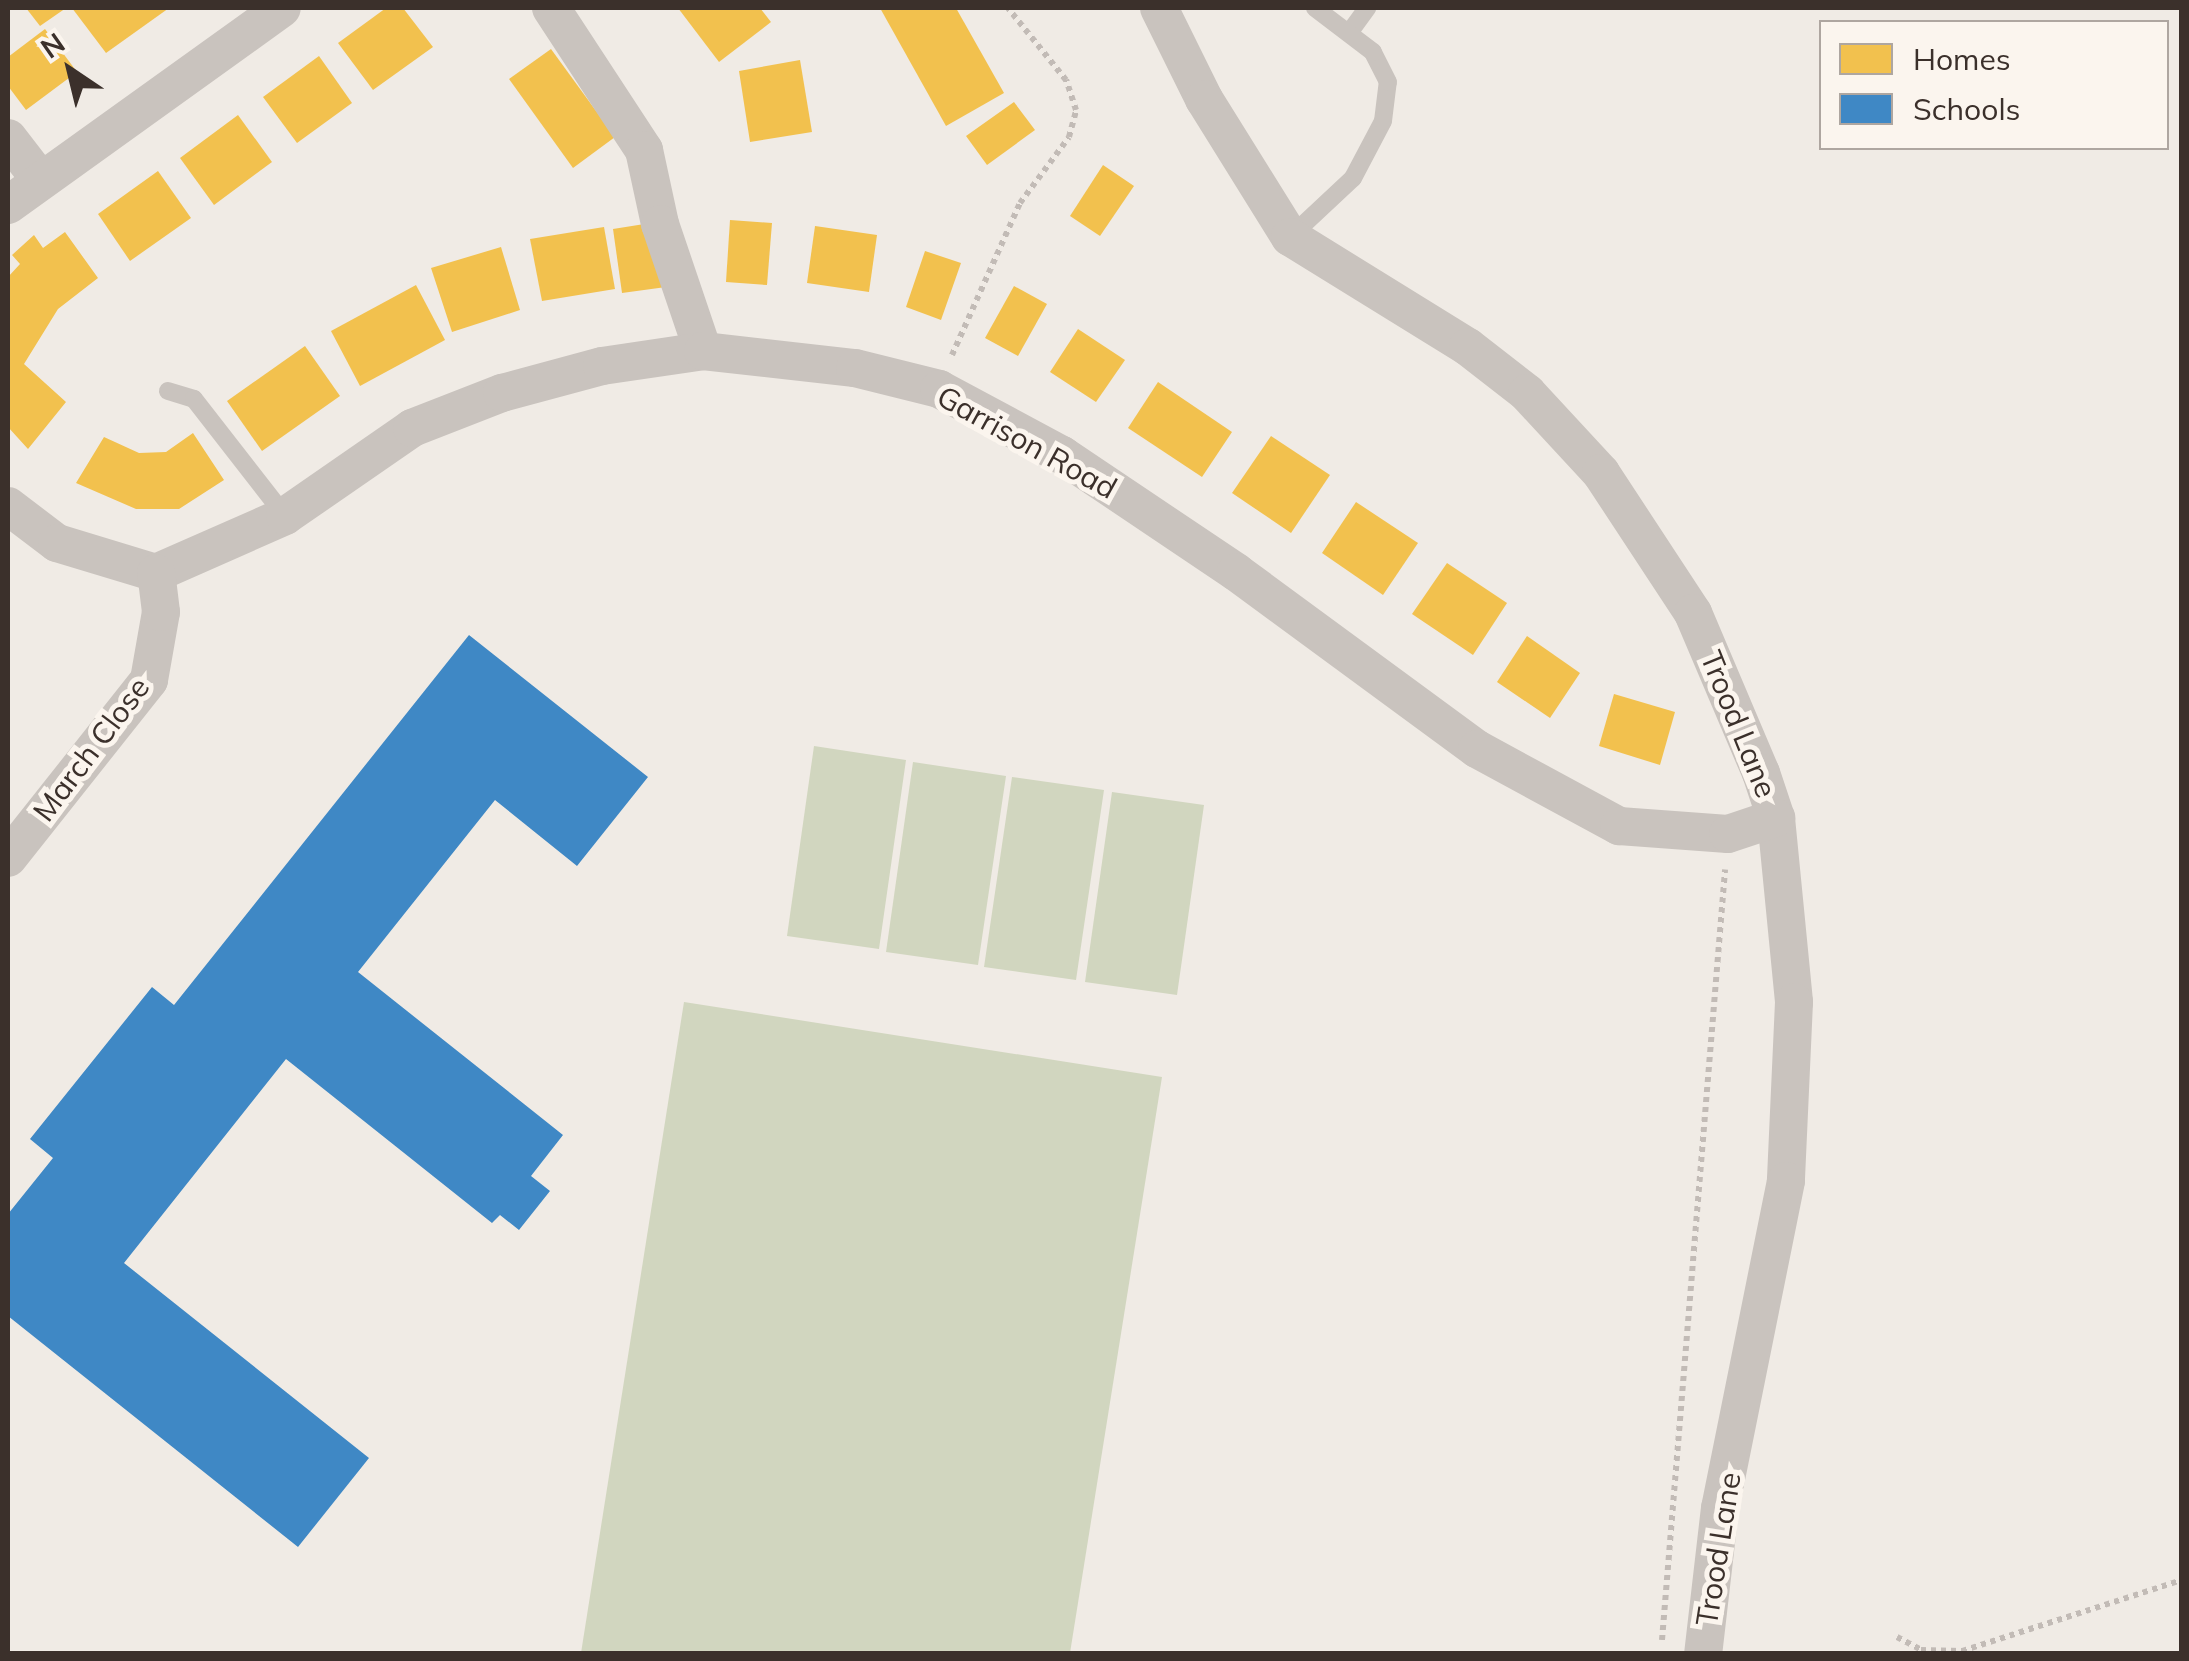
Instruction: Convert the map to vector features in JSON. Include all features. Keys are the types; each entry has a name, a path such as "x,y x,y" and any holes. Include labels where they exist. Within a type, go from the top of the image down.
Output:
{"street":[{"path":"8,205 40,178 282,8"},
{"path":"552,8 644,150 660,224 703,351"},
{"name":"Trood Lane","path":"1159,8 1204,99 1290,237 1468,347 1527,393 1601,473 1693,612 1776,818 1794,1002 1786,1181 1720,1508 1703,1654"},
{"path":"8,138 40,178"},
{"name":"Garrison Road","path":"156,574 285,516 412,428 484,400 602,366 703,351 854,368 939,389 1078,466 1477,749 1619,826 1728,834 1776,818"},
{"path":"8,506 56,543 156,574"},
{"name":"March Close","path":"8,858 148,680 160,628 156,574"}],"lane":[{"path":"1290,237 1353,178 1383,121 1388,82 1372,52 1315,8"},
{"path":"1348,34 1367,8"},
{"path":"168,391 194,399 285,516"}],"path":[{"path":"939,389 1020,203 1038,170 1069,137 1076,110 1066,80 1008,8"},
{"path":"1660,1654 1728,834"},
{"path":"1897,1637 1921,1650 1962,1651 2182,1580"}],"green space":[{"path":"814,746 906,760 879,949 787,936"},
{"path":"913,762 1006,776 978,965 886,952"},
{"path":"1012,777 1104,790 1076,980 984,967"},
{"path":"1112,792 1204,805 1177,995 1085,982"},
{"path":"684,1002 1162,1077 1070,1653 581,1653"}],"building: Homes":[{"path":"26,8 66,8 40,26"},
{"path":"72,8 169,8 106,53"},
{"path":"386,8 403,8 433,47 373,90 338,43"},
{"path":"678,8 760,8 771,22 719,62"},
{"path":"880,8 956,8 1004,93 946,126"},
{"path":"45,29 77,72 26,110 8,86 8,57"},
{"path":"551,49 615,137 573,168 509,79"},
{"path":"319,56 352,103 297,143 263,97"},
{"path":"800,60 812,132 750,142 739,71"},
{"path":"1014,102 1035,130 987,165 966,136"},
{"path":"238,115 272,162 214,205 180,158"},
{"path":"1103,165 1134,186 1100,236 1070,216"},
{"path":"158,171 191,218 130,261 98,214"},
{"path":"730,220 772,223 767,285 726,282"},
{"path":"657,222 666,287 622,293 613,229"},
{"path":"815,226 877,235 869,292 807,283"},
{"path":"604,227 615,289 542,301 530,239"},
{"path":"65,232 98,278 58,309 24,364 66,402 28,449 8,427 8,277 20,264 12,255 34,235 43,248"},
{"path":"501,247 520,310 452,332 431,268"},
{"path":"925,251 961,263 941,320 906,307"},
{"path":"416,285 445,340 360,386 331,331"},
{"path":"1014,286 1047,304 1018,356 985,338"},
{"path":"1078,329 1125,360 1096,402 1050,372"},
{"path":"305,346 340,396 262,451 227,401"},
{"path":"1158,382 1232,432 1202,477 1128,428"},
{"path":"193,433 224,480 179,509 136,509 76,483 104,437 139,453 166,452"},
{"path":"1271,436 1330,475 1291,533 1232,493"},
{"path":"1356,502 1418,543 1383,595 1322,553"},
{"path":"1447,563 1507,603 1473,655 1412,614"},
{"path":"1527,636 1580,673 1550,718 1497,682"},
{"path":"1614,694 1675,712 1660,765 1599,746"}],"building: Schools":[{"path":"469,635 648,777 577,866 495,800 358,972 563,1135 531,1176 550,1191 519,1230 500,1215 492,1223 286,1059 124,1263 369,1458 298,1547 8,1316 8,1214 53,1158 30,1139 152,987 174,1005"}]}
